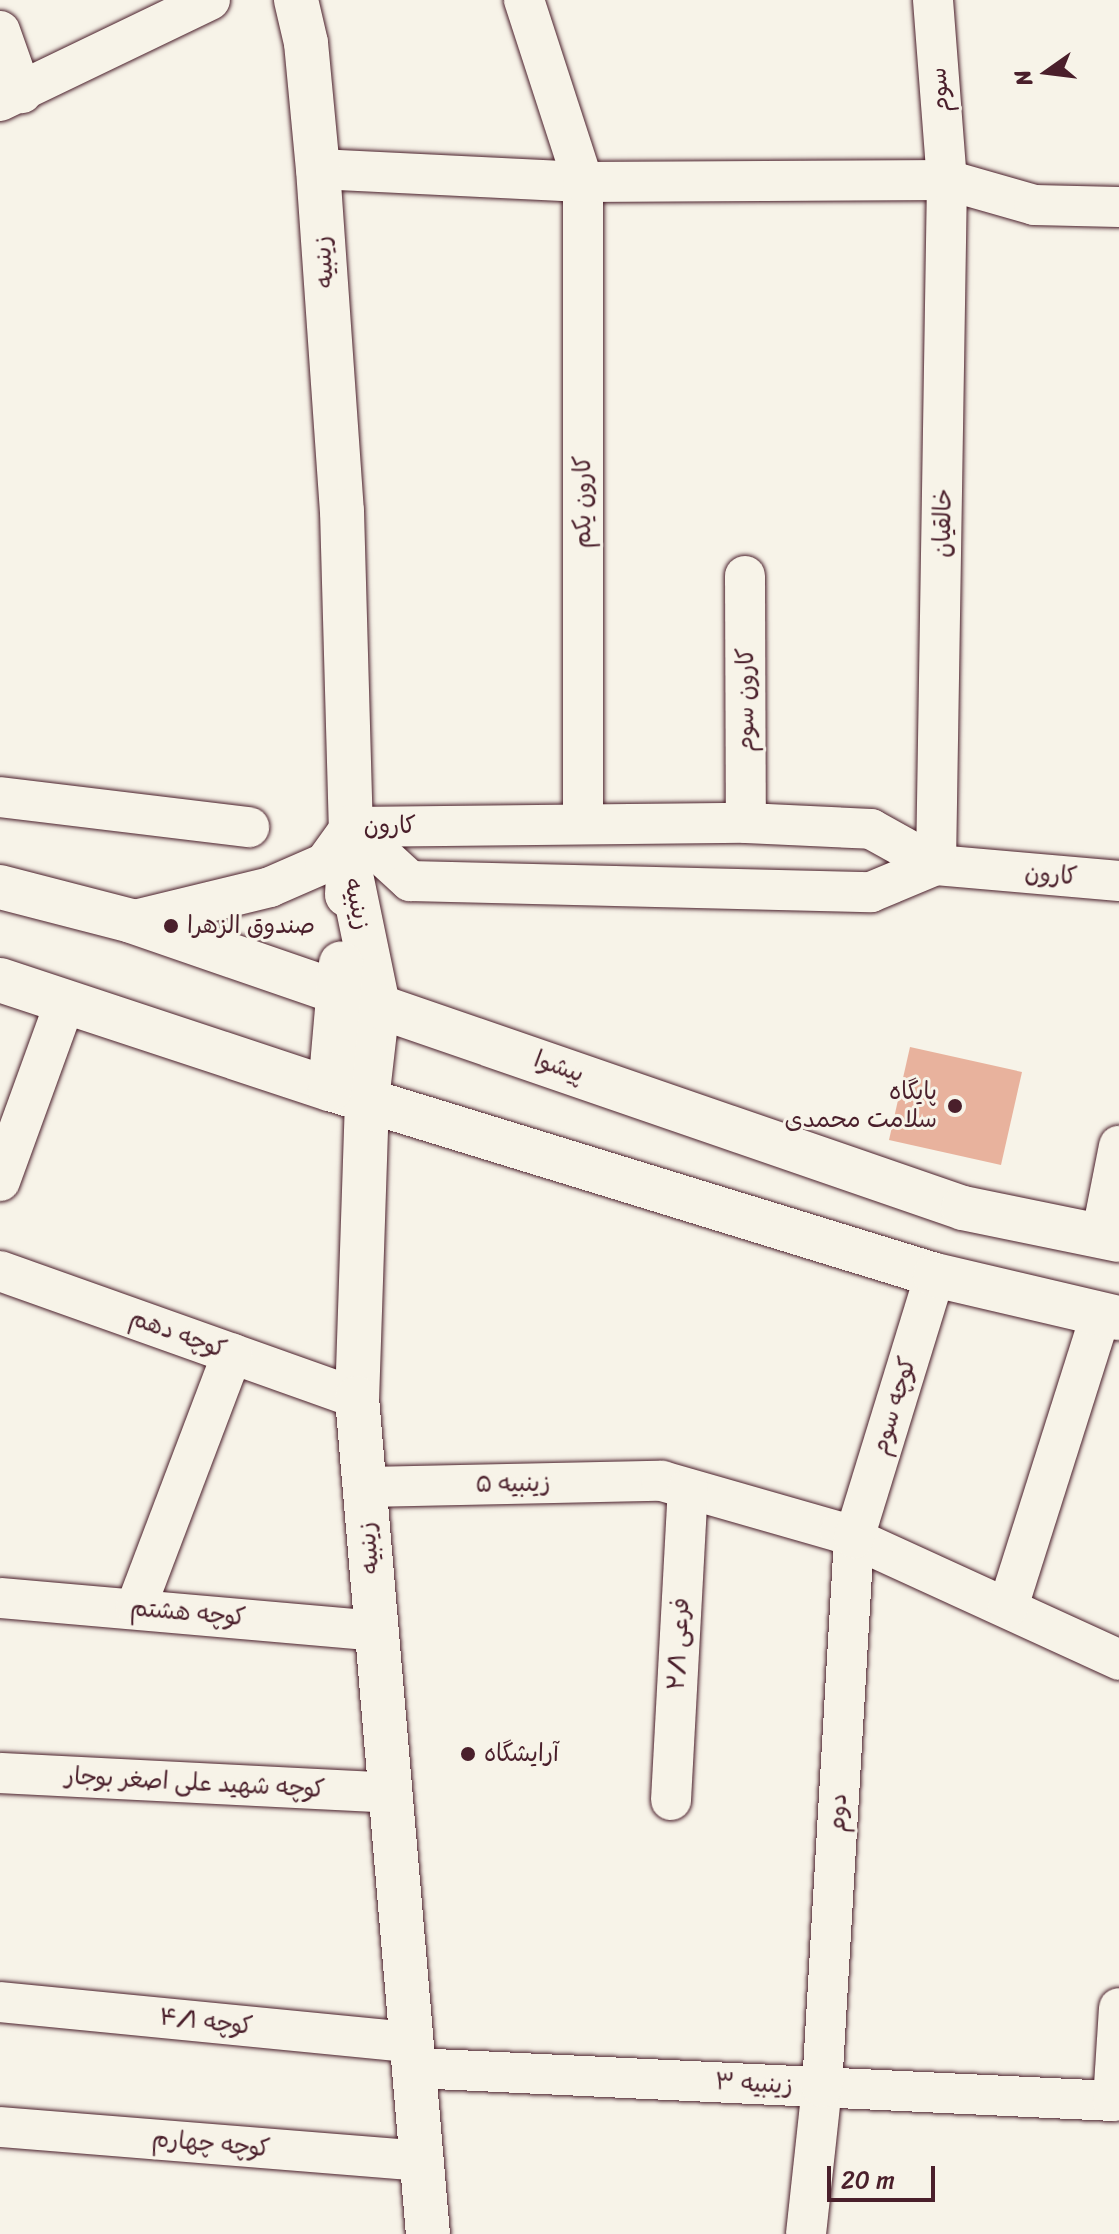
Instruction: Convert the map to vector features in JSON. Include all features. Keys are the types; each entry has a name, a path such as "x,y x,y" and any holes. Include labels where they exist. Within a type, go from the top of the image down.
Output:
{"street":[{"path":"0,31 11,97 210,0"},
{"name":"زینبیه","path":"296,0 306,43 318,169 342,511 350,846 358,998 349,1094 357,1398 428,2234"},
{"name":"زینبیه","path":"306,43 308,0"},
{"name":"کارون یکم","path":"524,0 583,182 583,822"},
{"name":"سوم","path":"933,0 947,180"},
{"path":"318,169 583,182 947,180 1034,205 1119,207"},
{"name":"خالقیان","path":"936,865 947,180"},
{"name":"کارون سوم","path":"745,576 746,823"},
{"path":"0,797 249,827"},
{"name":"کارون","path":"350,846 583,822 746,823 871,829 936,865 1119,881"},
{"path":"131,921 270,887 325,863 350,846"},
{"name":"کارون","path":"350,846 410,881 871,892 936,865"},
{"name":"پیشوا","path":"0,887 131,921 963,1208 1110,1238"},
{"path":"0,980 349,1094 935,1275 1110,1316 1008,1607"},
{"path":"0,1181 65,1002"},
{"path":"1110,1238 1119,1146"},
{"name":"کوچه دهم","path":"0,1271 357,1398"},
{"name":"کوچه سوم","path":"854,1538 935,1275"},
{"path":"136,1607 232,1354"},
{"name":"زینبیه ۵","path":"364,1487 675,1485 854,1538 1119,1660"},
{"name":"فرعی ۲/۱","path":"671,1800 675,1485"},
{"name":"دوم","path":"806,2234 822,2087 854,1538"},
{"name":"کوچه هشتم","path":"0,1598 136,1607 377,1631"},
{"name":"کوچه شهید علی اصغر بوجار","path":"0,1773 390,1793"},
{"name":"کوچه ۴/۱","path":"0,2002 412,2055"},
{"path":"1109,2102 1119,2008"},
{"name":"زینبیه ۳","path":"412,2055 822,2087 1109,2102"},
{"name":"کوچه چهارم","path":"0,2127 422,2161"}],"building":[{"name":"پایگاه سلامت محمدی","path":"910,1047 1022,1072 1001,1165 889,1140"}],"place":[{"name":"صندوق الزهرا","path":"171,926"},
{"name":"پایگاه سلامت محمدی","path":"955,1106"},
{"name":"آرایشگاه","path":"468,1754"}]}
